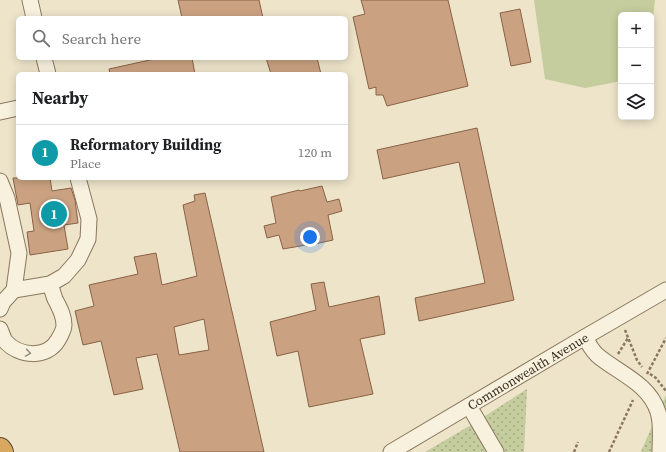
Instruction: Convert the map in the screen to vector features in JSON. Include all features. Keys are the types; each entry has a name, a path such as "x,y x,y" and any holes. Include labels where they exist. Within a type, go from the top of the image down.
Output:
{"highway":[{"path":"0,448 2,452"}],"street":[{"path":"30,0 34,16"},
{"path":"44,60 48,72"},
{"path":"0,112 16,108"},
{"path":"14,290 50,284 64,276 78,260 88,239 89,219 79,180"},
{"path":"0,181 8,198 19,253 14,290 3,302 0,309"},
{"path":"0,329 5,340 16,350 28,354 39,354 54,345 62,334 64,327 61,312 50,284"},
{"name":"Commonwealth Avenue","path":"391,452 666,290"},
{"path":"585,337 596,354 641,386 653,401 658,413 661,432 660,452"},
{"path":"469,406 496,452"}],"path":[{"path":"619,317 640,365 656,378 666,391"},
{"path":"611,365 628,338"},
{"path":"609,452 631,404 666,338"},
{"path":"574,452 578,442"}],"green space":[{"path":"534,0 655,0 654,12 618,12 618,82 585,88 545,79"},
{"path":"527,389 524,452 425,452 471,425"},
{"path":"666,395 666,452 641,452 642,449"}],"building":[{"path":"178,0 259,0 263,16 182,16"},
{"path":"361,0 448,0 468,86 387,106 383,95 376,95 376,87 369,89 353,17 365,14"},
{"path":"520,9 531,62 511,66 500,13"},
{"path":"150,60 192,60 195,72 110,72 109,69"},
{"path":"267,60 318,60 320,72 270,72"},
{"path":"477,128 514,300 419,321 415,298 485,283 459,162 383,179 377,150"},
{"path":"13,178 16,178 16,180 50,180 52,191 71,188 75,200 78,223 64,225 68,249 30,255 27,232 34,231 30,203 18,205"},
{"path":"322,186 327,202 339,199 342,211 328,215 333,240 283,249 279,235 267,238 264,226 276,223 271,197"},
{"path":"205,193 264,452 180,452 157,354 136,358 143,389 114,395 101,341 83,345 75,311 94,306 89,285 138,274 134,257 156,253 162,285 197,276 183,205 195,201 194,195","holes":["204,319 209,350 179,355 174,327"]},
{"path":"324,282 329,307 379,296 385,334 360,339 373,394 309,407 298,351 277,356 270,322 316,310 311,284"}],"place":[{"name":"Reformatory Building","path":"54,214"}]}
